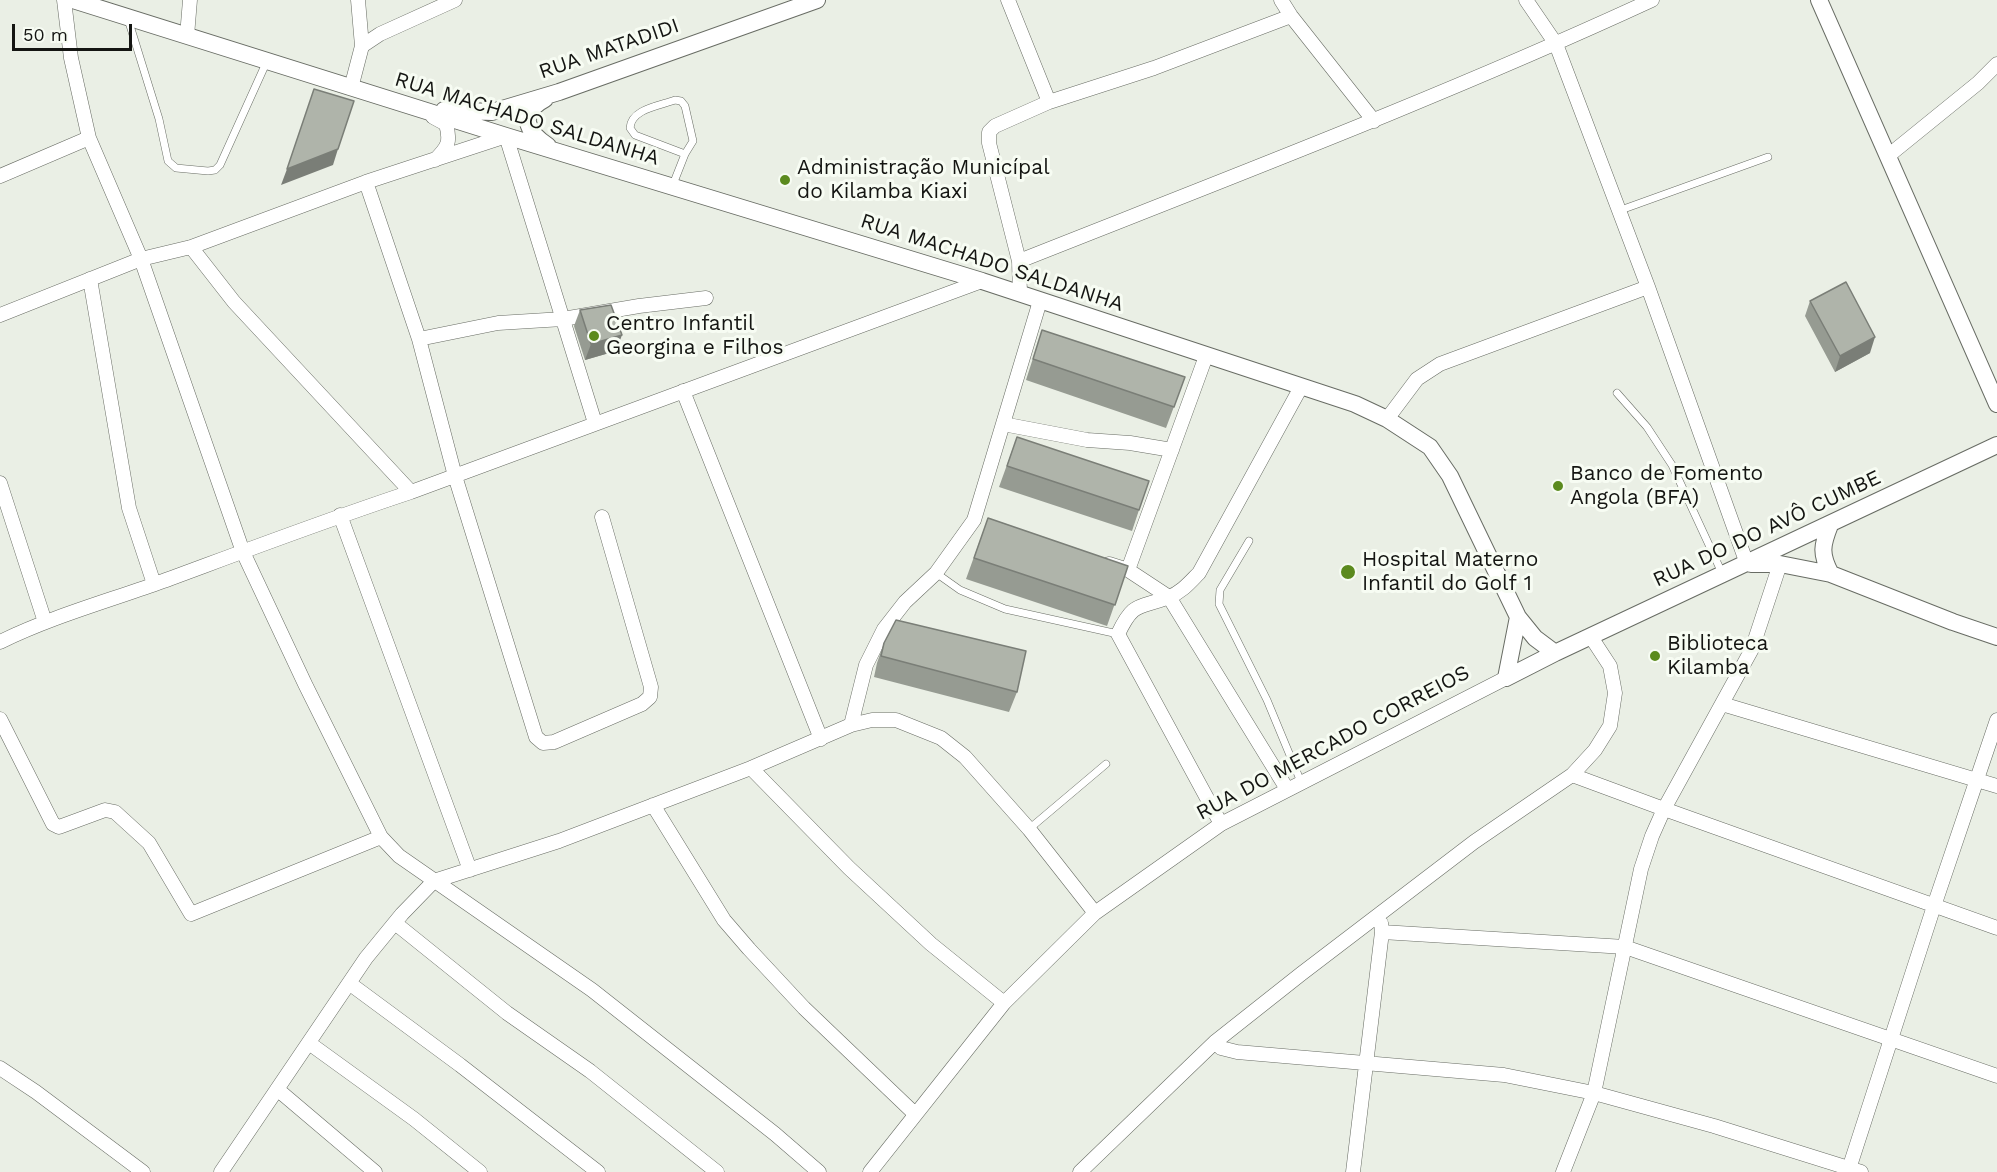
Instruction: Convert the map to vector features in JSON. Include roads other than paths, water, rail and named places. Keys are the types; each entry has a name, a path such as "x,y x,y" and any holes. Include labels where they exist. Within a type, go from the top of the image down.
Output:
{"street":[{"path":"64,0 71,58 89,138 141,259 243,552 381,837 399,856 592,990 775,1134 819,1172"},
{"name":"RUA MACHADO SALDANHA","path":"73,0 506,136 982,281 1355,404 1387,419 1430,447 1450,476 1518,617 1535,638 1555,653"},
{"path":"187,36 190,0"},
{"path":"351,88 362,46 358,0"},
{"path":"362,46 380,34 455,0"},
{"name":"RUA MATADIDI","path":"410,106 453,111 492,112 559,92 817,0"},
{"path":"1008,0 1049,102"},
{"path":"1281,0 1291,16 1374,121"},
{"path":"1526,0 1556,44 1647,286 1747,564 1780,564 1831,574 1997,637"},
{"path":"1019,261 1374,121 1556,44 1652,0"},
{"path":"1819,0 1997,404"},
{"path":"1020,294 1019,261 989,143 989,132 995,126 1014,116 1049,102 1154,68 1291,16"},
{"path":"1888,156 1978,83 1997,64"},
{"path":"555,151 534,136 528,127 528,116 541,101 559,92"},
{"path":"410,106 446,124 450,137 445,150 433,161"},
{"path":"0,315 141,259 191,247 366,182 506,136 595,423"},
{"path":"0,176 89,138"},
{"path":"366,182 419,339 455,476 536,737 543,743 554,742 642,705 650,697 651,687 602,518"},
{"path":"191,247 234,302 411,492"},
{"path":"90,279 129,507 154,584"},
{"path":"0,642 45,622 340,515 455,476 982,281"},
{"path":"1387,419 1417,380 1440,364 1647,286"},
{"path":"419,339 498,323 563,320 639,306 706,298"},
{"path":"851,725 866,665 884,629 905,602 936,573 979,522 1003,424 1040,301"},
{"path":"1128,570 1206,356"},
{"path":"1221,824 1118,634 1127,615 1144,603 1169,597 1184,589 1199,573 1301,387"},
{"path":"683,391 821,739"},
{"path":"1003,424 1087,440 1130,443 1172,450"},
{"name":"RUA DO DO AVÔ CUMBE","path":"1555,653 1997,445"},
{"path":"0,483 45,622"},
{"path":"340,515 470,870"},
{"path":"1830,525 1823,544 1824,561 1831,574"},
{"path":"1095,560 1128,570 1169,597 1287,789"},
{"path":"1563,1172 1594,1093 1641,869 1652,836 1752,648 1780,564"},
{"path":"1506,678 1518,617"},
{"path":"1080,1172 1215,1042 1474,842 1572,775 1595,750 1610,726 1614,704 1615,693 1610,666 1591,637"},
{"name":"RUA DO MERCADO CORREIOS","path":"870,1172 1004,1003 1095,913 1221,824 1555,653"},
{"path":"1722,704 1997,786"},
{"path":"0,719 53,824 59,827 105,810 116,812 149,843 191,914 381,837"},
{"path":"221,1172 366,958 395,922 434,881 559,841 751,768 851,725 872,720 896,720 941,738 965,757 1029,829 1095,913"},
{"path":"1215,1042 1221,1048 1237,1052 1504,1075 1594,1093 1714,1125 1853,1171 1891,1040 1997,720"},
{"path":"751,768 849,868 931,944 1004,1003"},
{"path":"1572,775 1997,928"},
{"path":"653,805 724,920 804,1008 915,1114"},
{"path":"1353,1172 1382,932 1380,915"},
{"path":"395,922 507,1013 590,1071 717,1172"},
{"path":"1382,932 1625,947 1997,1076"},
{"path":"349,983 598,1172"},
{"path":"309,1043 406,1113 480,1172"},
{"path":"0,1068 143,1172"},
{"path":"277,1089 375,1172"}],"lane":[{"path":"127,16 159,119 168,161 176,168 208,171 215,170 220,165 267,60"},
{"path":"672,187 685,154 693,141 685,106 681,101 675,100 636,114 630,122 630,128 635,135 685,154"},
{"path":"1618,212 1768,157"},
{"path":"1617,393 1647,427 1672,465 1724,575"},
{"path":"1250,541 1220,590 1219,604 1267,700 1301,782"},
{"path":"936,573 960,590 1005,609 1118,634"},
{"path":"1029,829 1106,764"}],"place":[{"name":"Administração Municípal do Kilamba Kiaxi","path":"785,180"},
{"name":"Centro Infantil Georgina e Filhos","path":"594,336"},
{"name":"Banco de Fomento Angola (BFA)","path":"1558,486"},
{"name":"Hospital Materno Infantil do Golf 1","path":"1348,572"},
{"name":"Biblioteca Kilamba","path":"1655,656"}]}
